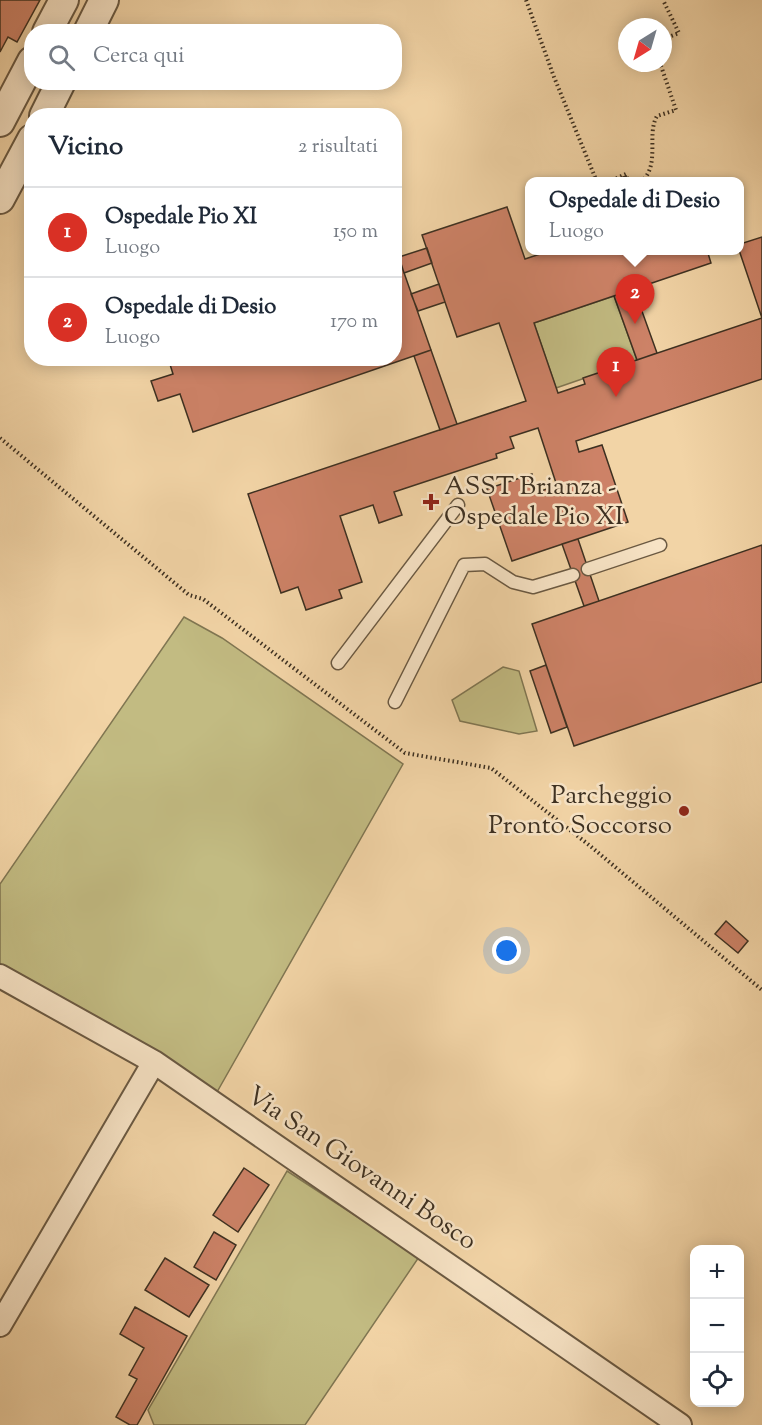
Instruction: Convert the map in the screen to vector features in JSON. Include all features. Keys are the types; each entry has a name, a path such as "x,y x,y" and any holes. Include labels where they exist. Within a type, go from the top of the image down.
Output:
{"street":[{"path":"51,24 64,0"},
{"path":"92,24 104,0"},
{"path":"0,122 24,77"},
{"path":"48,108 57,90"},
{"path":"0,200 24,154"},
{"name":"Via San Giovanni Bosco","path":"0,976 154,1062 680,1425"},
{"path":"0,1325 154,1062"}],"lane":[{"path":"338,663 458,505"},
{"path":"588,569 660,545"},
{"path":"395,702 464,565 485,564 513,582 533,587 573,575"}],"path":[{"path":"526,0 554,77 595,177"},
{"path":"663,0 672,18"},
{"path":"672,19 679,33 672,36"},
{"path":"644,177 652,162 653,123 657,116 676,110 663,72"},
{"path":"0,438 189,595 203,599 405,753 491,768 589,845 762,990"}],"shaded area":[{"path":"614,296 637,360 556,388 534,323"},
{"path":"184,617 222,638 403,764 217,1092 0,964 0,884"},
{"path":"503,667 519,671 537,731 519,734 460,721 452,700"},
{"path":"287,1171 419,1257 305,1425 154,1425 148,1410"}],"building":[{"path":"0,0 40,0 27,24 24,24 24,29 17,42 8,37 0,52"},
{"path":"507,207 525,259 537,255 709,255 711,263 534,323 558,393 585,384 583,378 762,318 762,379 576,441 579,452 602,445 628,522 512,561 487,489 532,474 537,492 557,486 538,428 510,437 514,448 496,454 497,458 394,492 402,515 379,523 373,505 340,516 362,582 339,590 342,598 306,610 298,587 281,593 248,494 526,401 499,323 457,337 422,235"},
{"path":"762,237 762,318 741,255 744,255 744,243"},
{"path":"427,248 432,263 404,273 402,256"},
{"path":"402,267 431,350 402,360"},
{"path":"439,284 445,302 418,311 411,294"},
{"path":"634,289 657,353 637,360 614,296"},
{"path":"431,350 457,424 440,430 414,356"},
{"path":"170,366 385,366 193,432 180,394 158,401 151,381 173,374"},
{"path":"578,539 599,601 584,606 562,544"},
{"path":"762,545 762,682 574,746 532,624"},
{"path":"546,665 567,727 551,733 530,671"},
{"path":"726,921 748,941 738,953 715,934"},
{"path":"244,1168 269,1185 238,1232 213,1215"},
{"path":"214,1232 236,1245 216,1280 194,1267"},
{"path":"165,1258 209,1285 189,1317 145,1290"},
{"path":"135,1307 187,1336 137,1425 130,1425 116,1417 137,1379 129,1375 144,1348 120,1334"}],"place":[{"name":"Ospedale di Desio","path":"635,324"},
{"name":"Ospedale Pio XI","path":"616,397"},
{"name":"ASST Brianza - Ospedale Pio XI","path":"431,502"},
{"name":"Parcheggio Pronto Soccorso","path":"684,811"}]}
